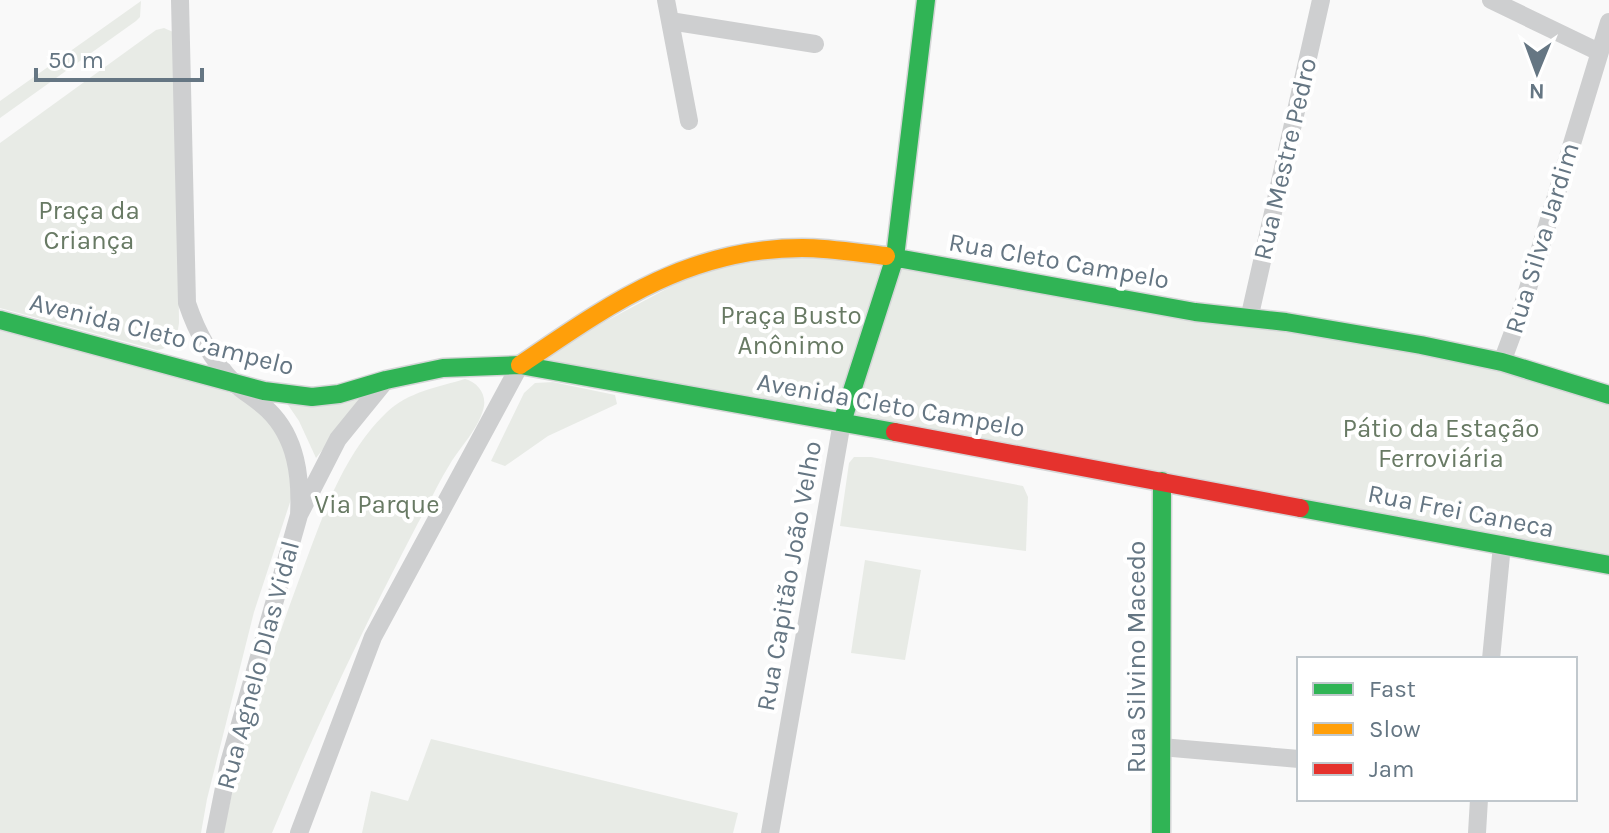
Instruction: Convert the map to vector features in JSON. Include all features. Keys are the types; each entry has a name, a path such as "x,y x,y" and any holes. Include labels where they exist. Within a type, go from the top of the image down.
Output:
{"main road":[{"name":"Rua Capitão João Velho","path":"842,422 895,257 926,0"},
{"name":"Rua Cleto Campelo","path":"520,365 605,307 657,280 707,260 802,248 895,257 1195,312 1346,332 1502,362 1609,395"},
{"name":"Avenida Cleto Campelo","path":"0,320 264,391 312,397 339,394 443,368 520,365 1162,481"},
{"name":"Rua Frei Caneca","path":"1162,481 1609,565"},
{"name":"Rua Silvino Macedo","path":"1161,833 1162,481"}],"street":[{"path":"180,0 187,303 197,330 212,355 233,381 272,413 289,440 301,483 299,515"},
{"path":"666,0 689,121"},
{"name":"Rua Mestre Pedro","path":"1249,319 1321,0"},
{"path":"1491,0 1599,52"},
{"path":"670,21 815,44"},
{"name":"Rua Silva Jardim","path":"1502,362 1522,308 1609,22"},
{"path":"299,833 373,637 520,365"},
{"name":"Rua Agnelo DIas Vidal","path":"215,833 229,763 299,515 338,439 386,380"},
{"name":"Rua Capitão João Velho","path":"770,833 842,422"},
{"path":"1491,657 1502,545"},
{"path":"1161,747 1297,759"},
{"path":"1477,833 1479,801"}],"green space":[{"path":"141,1 140,17 136,21 0,118 0,101"},
{"name":"Praça da Criança","path":"164,28 173,32 176,41 179,323 173,341 157,350 0,308 0,143 156,30"},
{"name":"Praça Busto Anônimo","path":"795,254 888,265 841,414 535,359 698,272"},
{"name":"Pátio da Estação Ferroviária","path":"902,261 1467,359 1609,400 1609,564 849,421"},
{"path":"0,327 207,382 272,413 296,484 254,612 201,833 0,833"},
{"name":"Via Parque","path":"465,379 477,385 482,393 482,414 441,479 379,599 272,833 223,833 248,736 278,640 325,511 345,468 371,429 395,405 424,391"},
{"path":"553,382 615,395 617,404 548,436 505,466 491,461 524,393 535,383"},
{"path":"364,397 316,458 299,421 286,402"},
{"path":"854,457 871,457 1023,486 1028,497 1026,551 840,526 849,463"},
{"path":"865,560 921,570 905,660 851,653"},
{"path":"431,739 738,813 733,833 362,833 371,791 408,801"}],"traffic: fast":[{"path":"842,422 895,257 926,0"},
{"path":"886,256 1195,312 1286,322 1421,345 1502,362 1609,395"},
{"path":"0,320 264,391 312,397 339,394 443,368 520,365 895,432"},
{"path":"1161,833 1162,481"},
{"path":"1300,508 1609,565"}],"traffic: slow":[{"path":"520,365 619,301 686,269 722,258 802,248 886,256"}],"traffic: jam":[{"path":"895,432 1300,508"}]}
